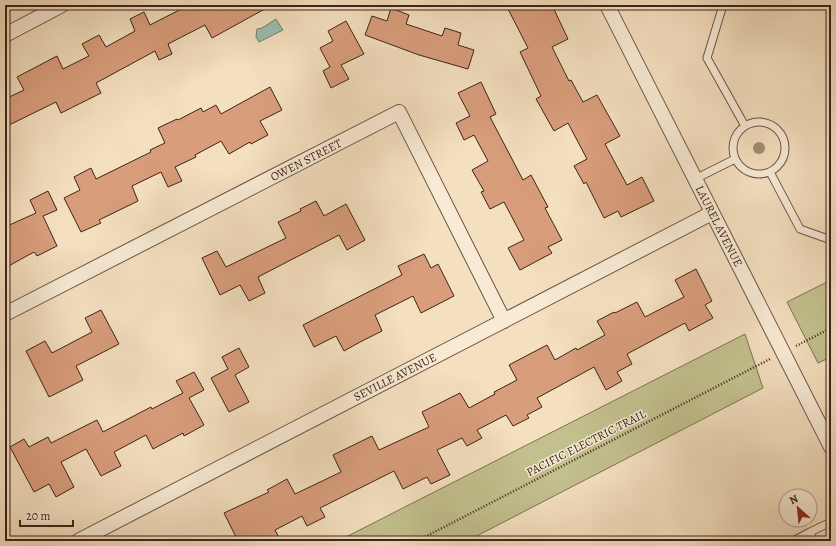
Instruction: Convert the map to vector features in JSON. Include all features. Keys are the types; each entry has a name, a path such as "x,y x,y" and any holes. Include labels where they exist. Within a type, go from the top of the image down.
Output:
{"street":[{"path":"5,35 62,5"},
{"name":"LAUREL AVENUE","path":"607,5 831,447"},
{"name":"OWEN STREET","path":"5,314 399,112 504,321"},
{"name":"SEVILLE AVENUE","path":"78,541 712,213"}],"lane":[{"path":"723,5 707,58 745,126"},
{"path":"761,122 770,124 777,129 782,136 785,144 784,156 777,167 770,172 762,175 754,174 739,166 735,159 733,144 735,137 745,126 761,122"},
{"path":"695,179 735,159"},
{"path":"770,172 800,229 831,240"},
{"path":"793,541 831,522"},
{"path":"810,532 814,541"}],"path":[{"path":"804,342 831,328"},
{"name":"PACIFIC ELECTRIC TRAIL","path":"417,541 764,362"}],"shaded area":[{"path":"276,19 283,30 259,42 256,37 257,29 262,28"},
{"path":"831,280 831,357 818,363 787,302"},
{"path":"745,334 763,388 467,541 338,541"}],"building":[{"path":"189,5 272,5 212,38 205,25 168,44 172,54 159,60 155,51 96,83 101,93 61,113 56,102 5,127 5,99 24,90 17,77 57,56 63,69 89,56 82,44 99,35 106,47 135,31 130,19 144,12 150,25"},
{"path":"506,5 552,5 568,39 552,47 569,81 571,80 583,102 597,95 620,136 605,144 627,185 642,177 654,201 621,217 618,211 604,218 586,182 584,184 574,166 587,159 568,123 554,131 536,99 541,96 520,52 528,48"},
{"path":"391,8 409,15 406,24 442,36 445,28 461,33 458,45 474,50 468,69 419,55 365,35 372,16 387,21"},
{"path":"346,21 364,54 341,65 349,79 331,88 323,71 330,67 320,48 333,41 328,31"},
{"path":"481,82 496,114 490,117 523,180 531,175 548,207 545,208 562,240 548,247 552,253 520,270 508,248 524,240 504,202 490,209 481,192 484,191 472,170 488,161 474,135 464,140 456,123 470,116 458,93"},
{"path":"270,87 282,110 260,121 268,135 251,144 250,142 229,154 221,141 195,155 196,157 175,167 182,181 168,187 161,172 132,186 138,201 99,220 101,223 81,232 64,198 80,190 74,177 91,168 96,179 151,152 150,150 165,143 158,128 201,108 203,112 216,105 221,114"},
{"path":"48,191 57,210 43,216 57,246 37,256 34,252 5,268 5,227 36,213 30,200"},
{"path":"316,201 324,216 346,204 365,240 347,250 339,235 258,277 265,293 249,301 240,285 220,295 202,258 217,251 226,267 286,238 278,222 301,211 300,209"},
{"path":"424,254 431,268 438,264 454,296 421,313 413,296 375,315 382,331 344,351 336,336 314,347 303,325 402,275 398,266"},
{"path":"696,269 712,301 705,305 713,318 689,331 685,323 627,354 632,364 617,372 622,381 606,390 594,367 537,398 542,407 527,415 529,418 513,426 506,415 477,430 482,438 467,446 462,438 437,450 450,475 431,484 427,477 403,489 394,471 320,508 325,517 307,526 302,516 275,530 281,541 238,541 224,513 269,492 267,490 287,479 295,494 341,472 333,455 372,436 379,450 429,427 422,412 460,393 469,408 495,394 494,392 517,380 509,365 547,345 555,360 576,348 577,350 605,335 597,321 614,312 615,313 637,302 645,317 684,297 675,280"},
{"path":"101,310 119,344 76,366 83,380 49,397 26,351 45,341 52,353 92,332 85,318"},
{"path":"239,348 249,367 235,375 249,402 229,412 211,378 228,369 222,357"},
{"path":"194,372 204,390 189,398 204,425 184,436 183,433 153,449 146,435 114,452 121,466 101,476 86,449 61,462 74,487 56,497 49,484 34,492 10,447 24,439 29,447 48,437 51,443 97,420 103,432 151,407 152,409 183,393 176,381"}]}
